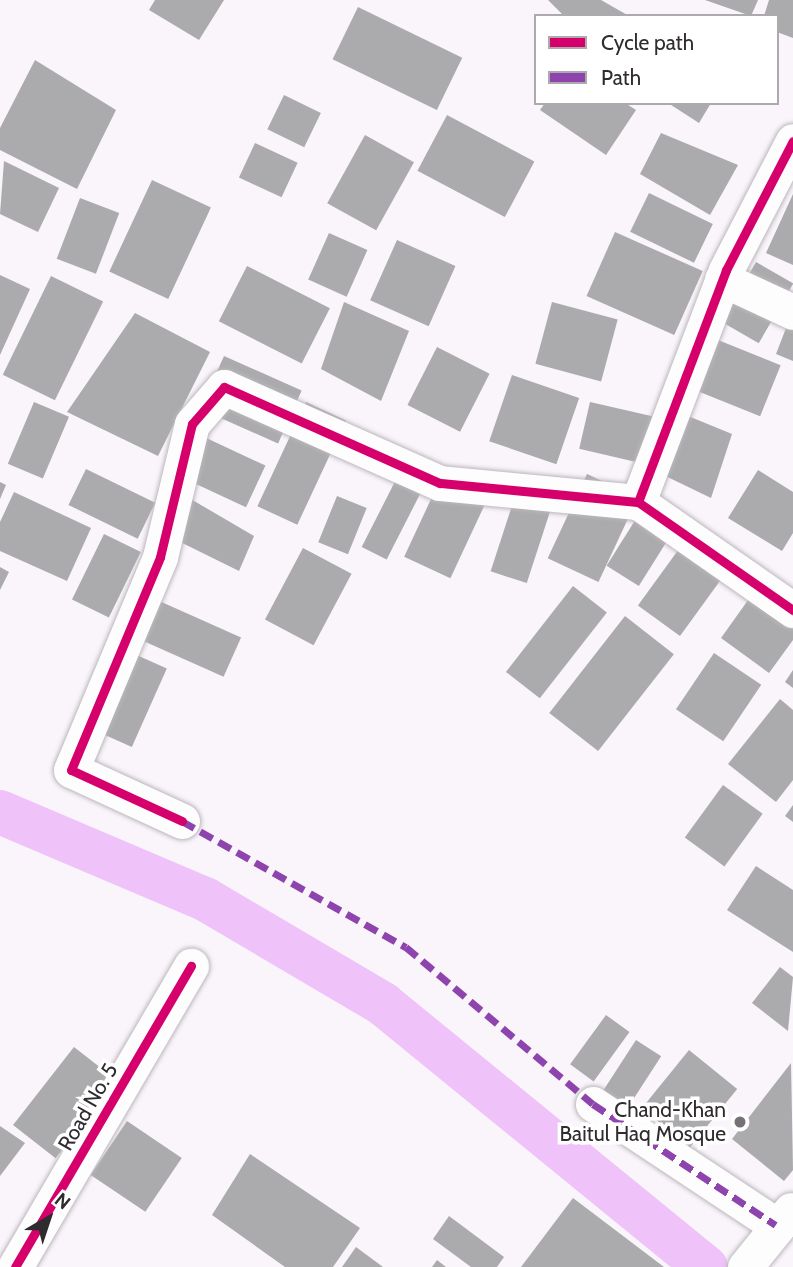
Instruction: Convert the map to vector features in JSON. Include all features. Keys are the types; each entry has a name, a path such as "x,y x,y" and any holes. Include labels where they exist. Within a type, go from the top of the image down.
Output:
{"street":[{"path":"638,502 722,279 793,141"},
{"path":"722,279 793,312"},
{"path":"182,821 71,770 160,557 192,425 224,387 440,483 638,502 793,610"},
{"name":"Road No. 5","path":"15,1267 191,966"},
{"path":"593,1104 769,1236"}],"building":[{"path":"155,0 224,0 199,40 149,10"},
{"path":"548,0 601,0 626,14 562,14"},
{"path":"705,0 758,0 752,14"},
{"path":"769,0 793,0 793,38 779,33 779,14 765,14"},
{"path":"358,7 462,58 437,110 333,59"},
{"path":"35,60 116,110 77,189 0,150 0,128"},
{"path":"284,95 321,113 304,147 267,129"},
{"path":"544,105 628,105 636,110 606,155 540,110"},
{"path":"671,105 710,105 699,123"},
{"path":"447,115 534,161 505,217 417,171"},
{"path":"661,133 738,165 710,215 640,174"},
{"path":"365,135 414,162 376,230 327,203"},
{"path":"255,143 298,163 282,197 239,177"},
{"path":"4,161 59,188 38,232 0,214"},
{"path":"152,180 211,207 168,299 109,272"},
{"path":"649,193 713,224 694,263 630,232"},
{"path":"793,194 793,265 766,253"},
{"path":"80,198 119,213 96,274 57,259"},
{"path":"615,232 703,271 674,335 587,296"},
{"path":"329,233 367,250 347,297 308,280"},
{"path":"397,240 455,266 429,326 370,300"},
{"path":"756,262 793,283 759,343 722,322"},
{"path":"247,266 330,308 302,363 219,321"},
{"path":"0,275 30,289 0,355"},
{"path":"51,276 103,301 55,400 3,375"},
{"path":"344,302 409,331 381,401 321,369"},
{"path":"552,302 618,320 601,381 535,364"},
{"path":"793,310 793,361 776,354"},
{"path":"135,313 210,352 158,456 67,412"},
{"path":"713,338 781,365 760,416 692,389"},
{"path":"437,347 490,374 460,432 407,405"},
{"path":"224,356 302,391 278,444 200,409"},
{"path":"512,375 579,398 556,464 489,441"},
{"path":"34,402 69,417 43,479 8,464"},
{"path":"306,402 346,421 297,525 257,506"},
{"path":"590,402 653,417 643,463 579,449"},
{"path":"671,409 732,434 711,498 651,469"},
{"path":"202,436 265,466 246,507 183,478"},
{"path":"408,456 433,469 387,560 362,547"},
{"path":"446,467 492,489 450,578 404,557"},
{"path":"86,469 155,503 138,539 68,505"},
{"path":"758,470 793,492 793,533 782,551 728,518"},
{"path":"587,474 638,498 598,582 548,558"},
{"path":"520,481 556,493 527,583 491,571"},
{"path":"0,482 6,485 0,499"},
{"path":"177,491 254,536 239,571 160,532"},
{"path":"14,492 91,528 67,581 0,551 0,522"},
{"path":"337,496 367,508 348,554 318,542"},
{"path":"649,498 681,518 639,586 607,566"},
{"path":"692,531 734,562 680,636 638,605"},
{"path":"104,534 141,552 109,618 72,600"},
{"path":"303,548 352,574 314,645 265,620"},
{"path":"0,567 9,572 0,590"},
{"path":"766,575 793,594 793,640 769,673 721,638"},
{"path":"573,586 607,612 540,698 506,672"},
{"path":"157,600 241,637 224,677 140,639"},
{"path":"625,616 674,654 598,751 549,713"},
{"path":"112,644 167,668 132,747 77,723"},
{"path":"714,653 761,685 723,741 676,709"},
{"path":"793,670 793,688 785,682"},
{"path":"780,699 793,710 793,780 776,802 728,764"},
{"path":"723,785 763,814 724,866 685,838"},
{"path":"793,805 793,822 785,816"},
{"path":"756,866 793,890 793,952 727,910"},
{"path":"780,967 793,977 788,1031 752,1003"},
{"path":"606,1015 629,1032 594,1081 570,1064"},
{"path":"636,1040 661,1056 626,1110 601,1094"},
{"path":"74,1047 117,1080 56,1158 13,1125"},
{"path":"689,1050 737,1089 690,1147 642,1108"},
{"path":"791,1063 793,1170 784,1181 732,1139"},
{"path":"127,1121 182,1158 145,1212 91,1175"},
{"path":"0,1126 25,1143 0,1176"},
{"path":"250,1154 360,1228 333,1267 285,1267 212,1215"},
{"path":"573,1198 664,1267 521,1267"},
{"path":"449,1216 504,1257 497,1267 471,1267 433,1239"},
{"path":"356,1247 383,1267 342,1267"},
{"path":"437,1260 446,1267 432,1267"}],"waterway":[{"path":"0,812 205,899 383,1004 706,1267"}],"marked path":[{"path":"182,821 406,947 593,1104 776,1225"}],"cycle path":[{"path":"638,502 726,270 793,141"},
{"path":"182,821 71,770 160,557 192,424 224,387 440,483 638,502 793,610"},
{"path":"15,1267 191,966"}],"place":[{"name":"Chand-Khan Baitul Haq Mosque","path":"740,1122"}]}
